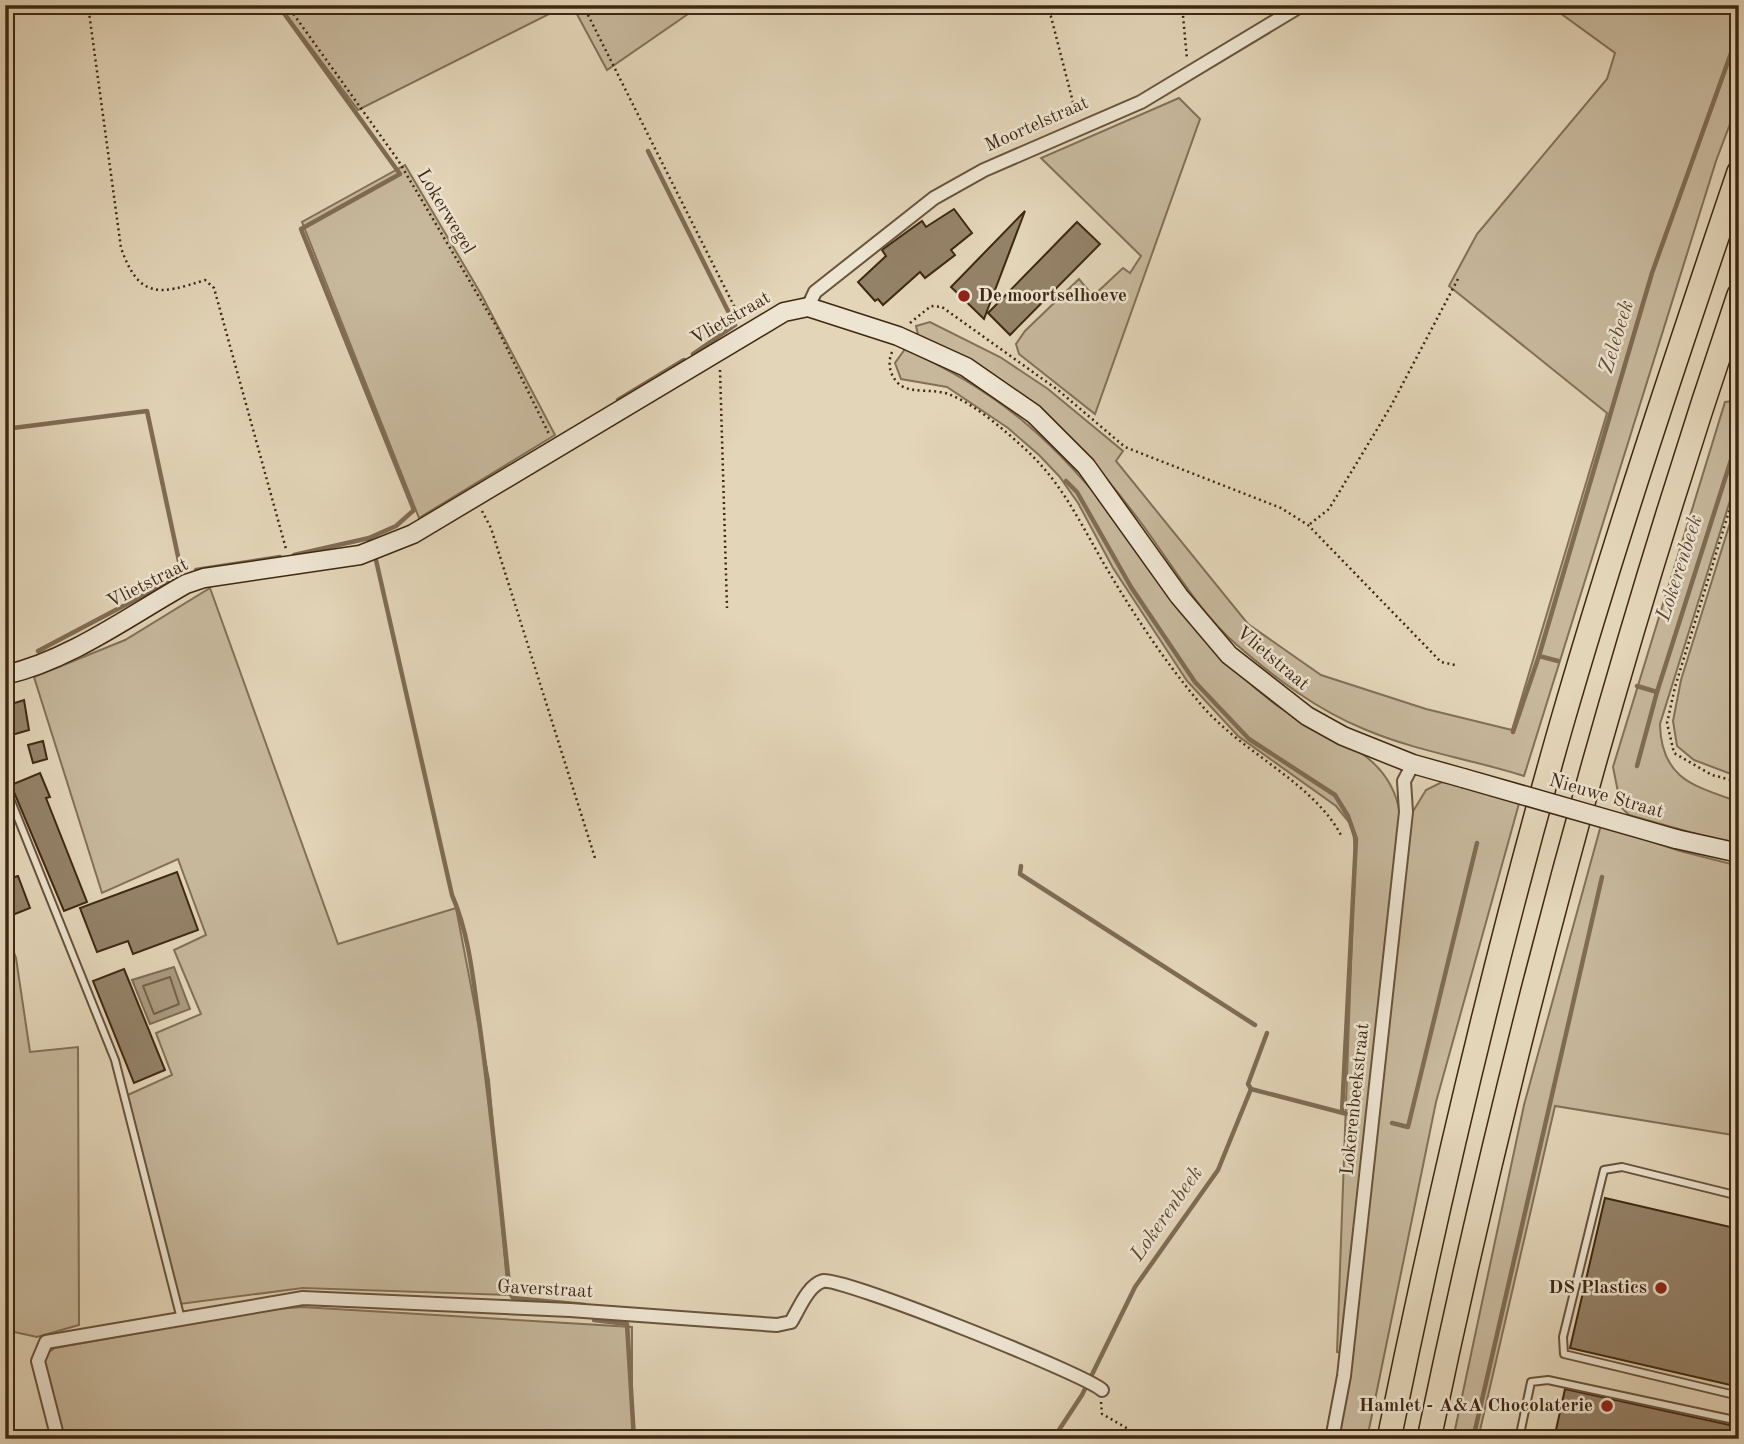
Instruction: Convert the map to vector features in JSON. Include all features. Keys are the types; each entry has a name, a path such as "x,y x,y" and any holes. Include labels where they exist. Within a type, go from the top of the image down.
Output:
{"highway":[{"path":"1389,1439 1431,1233 1489,996 1561,726 1649,438 1739,172"},
{"path":"1429,1439 1469,1246 1526,1007 1589,775 1686,450 1739,295"}],"street":[{"name":"Moortelstraat","path":"808,307 816,292 934,198 984,170 1141,102 1302,5"},
{"name":"Vlietstraat","path":"5,675 26,670 65,653 186,584 204,578 360,555 413,534 783,312 808,307 934,350 966,367 1034,414 1086,466 1179,596 1229,655 1307,716 1343,736 1413,764 1463,778"},
{"name":"Lokerenbeekstraat","path":"1332,1439 1349,1335 1406,812 1404,780 1413,764"},
{"name":"Nieuwe Straat","path":"1463,778 1676,839 1739,853"},
{"name":"Gaverstraat","path":"58,1439 38,1361 46,1342 303,1298 570,1310 777,1325 791,1322 814,1285 826,1279 976,1334 1099,1388"}],"lane":[{"path":"5,786 115,1060 181,1319"},
{"path":"1739,1196 1622,1167 1604,1170 1563,1337 1564,1354 1739,1396"},
{"path":"1519,1439 1531,1382 1548,1380 1739,1421"}],"path":[{"path":"88,5 125,260 129,272 149,290 159,291 205,279 214,288 235,355 288,566"},
{"name":"Lokerwegel","path":"287,5 398,160 495,324 556,446"},
{"path":"583,5 747,333"},
{"path":"1048,5 1079,127"},
{"path":"1182,5 1188,76"},
{"path":"1308,525 1329,509 1391,406 1459,277"},
{"path":"711,356 722,373 727,608"},
{"path":"1739,479 1675,687 1667,723 1674,753 1712,775 1739,782"},
{"path":"473,497 491,528 595,858"},
{"path":"1099,1388 1102,1414 1146,1439"}],"shaded area":[{"path":"279,5 567,5 358,110"},
{"path":"572,5 701,5 607,70"},
{"path":"1549,5 1739,5 1739,100 1716,161 1524,776 1384,737 1313,703 1281,681 1237,645 1209,616 1115,489 1067,435 1042,411 986,370 918,335 916,326 930,322 1000,357 1048,389 1123,451 1116,461 1248,624 1321,675 1426,709 1512,730 1607,413 1449,286 1477,234 1607,79 1615,53"},
{"path":"1179,98 1200,119 1095,414 1019,354 1016,344 1025,331 1079,279 1093,296 1123,268 1130,273 1141,256 1041,158"},
{"path":"405,165 481,294 555,435 419,518 302,222"},
{"path":"905,349 937,364 992,397 1039,435 1107,508 1224,658 1271,701 1367,758 1382,772 1393,791 1400,814 1341,1353 1337,1352 1355,854 1353,827 1336,806 1238,736 1187,681 1113,568 1078,503 1059,476 1008,428 947,387 901,379 895,363"},
{"path":"1739,383 1739,472 1660,724 1666,757 1683,778 1708,791 1739,802 1739,846 1629,815 1621,807 1613,767 1725,402 1733,401"},
{"path":"1739,494 1739,754 1734,768 1739,769 1739,777 1694,760 1677,746 1673,721 1681,680"},
{"path":"210,588 338,944 456,908 489,1080 508,1295 303,1288 180,1304 121,1098 172,1075 156,1033 201,1014 174,950 206,935 178,859 102,893 34,677 125,640"},
{"path":"1442,782 1458,783 1520,800 1436,1102 1367,1439 1337,1439 1412,813 1426,790"},
{"path":"1601,825 1680,851 1739,866 1739,1136 1555,1106 1478,1439 1453,1439 1524,1105"},
{"path":"5,928 16,958 30,1052 78,1047 79,1325 37,1337 5,1330"},
{"path":"302,1307 632,1327 632,1439 63,1439 43,1361 46,1354 55,1348 265,1310"}],"water":[{"path":"174,967 190,1009 150,1024 132,980"}],"building":[{"path":"954,209 972,233 951,250 955,255 925,278 920,272 883,305 878,299 875,301 858,282 886,256 882,250 922,221 926,227"},
{"path":"1025,211 984,319 951,287"},
{"path":"1077,222 1100,244 1010,335 988,313"},
{"path":"24,700 29,730 5,737 5,706"},
{"path":"43,741 47,759 33,763 28,745"},
{"path":"40,773 50,797 46,798 87,902 64,911 11,785"},
{"path":"177,872 198,930 133,954 128,941 97,952 80,908"},
{"path":"18,876 30,908 5,918 5,880"},
{"path":"124,969 165,1070 134,1083 93,981"},
{"name":"DS Plastics","path":"1605,1198 1739,1229 1739,1387 1570,1348"},
{"name":"Hamlet - A&A Chocolaterie","path":"1565,1389 1739,1427 1739,1439 1554,1439"}],"waterway":[{"path":"278,5 400,174 301,229 414,510 396,526 369,538 370,544"},
{"name":"Zelebeek","path":"1513,732 1539,656 1652,273 1739,31"},
{"path":"648,151 735,325 693,354"},
{"path":"618,400 684,360"},
{"path":"5,429 147,411 182,575 38,651"},
{"name":"Lokerenbeek","path":"1637,686 1657,692 1739,435"},
{"path":"1066,481 1077,492 1131,587 1195,682 1249,739 1335,795 1348,816 1356,839 1342,1112"},
{"path":"294,555 369,538"},
{"path":"196,570 280,557"},
{"path":"376,560 452,895 470,956 488,1089 510,1293 513,1298 585,1305"},
{"name":"Lokerenbeek","path":"1539,656 1558,661"},
{"path":"1637,766 1657,692"},
{"name":"Lokerenbeek","path":"1392,1123 1408,1127 1477,843"},
{"path":"1021,866 1020,874 1255,1025"},
{"path":"1473,1439 1602,877"},
{"path":"1251,1089 1248,1084 1267,1033"},
{"name":"Lokerenbeek","path":"1053,1439 1082,1395 1135,1287 1218,1170 1251,1089 1347,1114"},
{"path":"594,1320 627,1324 634,1439"}],"place":[{"name":"De moortselhoeve","path":"964,296"},
{"name":"DS Plastics","path":"1661,1288"},
{"name":"Hamlet - A&A Chocolaterie","path":"1607,1406"}]}
